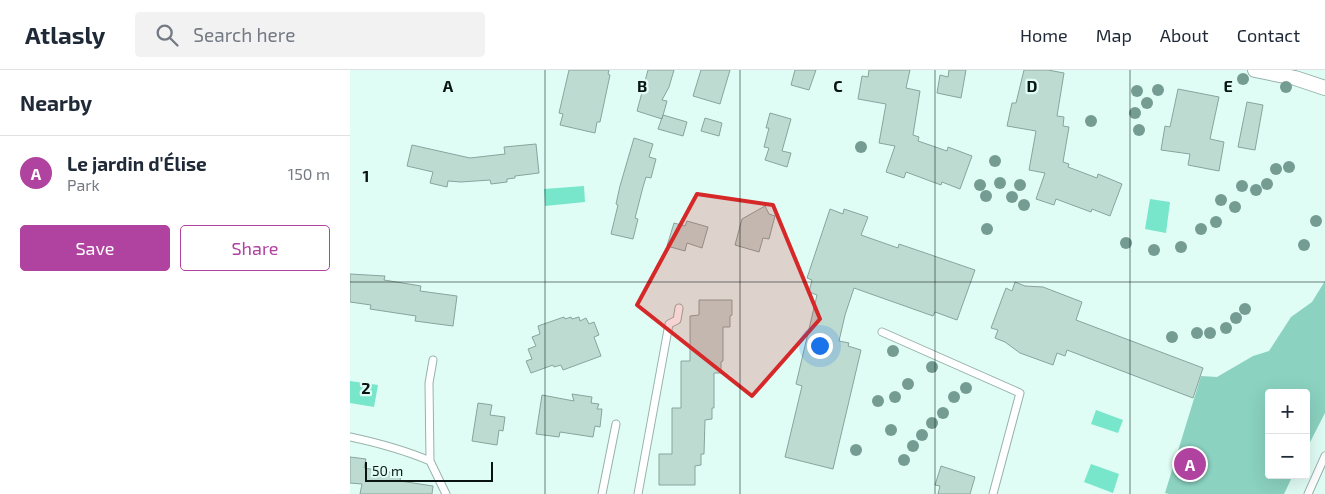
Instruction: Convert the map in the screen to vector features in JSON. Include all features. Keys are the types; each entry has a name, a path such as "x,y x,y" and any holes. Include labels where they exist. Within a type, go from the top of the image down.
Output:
{"street":[{"path":"1255,70 1295,78 1325,88"}],"lane":[{"path":"638,494 669,324 677,320 679,308"},
{"path":"882,332 1020,392 993,494"},
{"path":"433,360 430,383 430,461 446,494"},
{"path":"602,494 616,424"},
{"path":"350,437 404,450 430,461"},
{"path":"1308,494 1325,456"}],"highlighted area":[{"path":"697,194 773,205 820,319 752,396 637,305"}],"shaded area":[{"path":"584,186 585,202 545,206 544,189"},
{"path":"1150,199 1170,202 1166,233 1145,229"},
{"path":"1325,281 1325,413 1310,442 1310,389 1265,389 1265,479 1291,479 1284,494 1165,493 1201,376 1217,377 1253,356 1269,351 1291,317 1312,302"},
{"path":"350,381 378,385 374,407 350,403"},
{"path":"1096,410 1123,420 1118,433 1091,424"},
{"path":"1091,464 1119,474 1113,493 1084,482"}],"building":[{"path":"569,70 609,70 608,74 610,75 600,122 597,122 595,133 560,125 563,114 559,113"},
{"path":"648,70 674,70 669,87 662,100 667,101 662,119 637,111"},
{"path":"701,70 730,70 720,104 693,96"},
{"path":"795,70 816,70 809,90 791,85"},
{"path":"869,70 910,70 906,88 920,91 913,135 919,137 918,141 947,151 948,147 972,156 960,189 942,182 941,185 906,172 904,178 886,172 895,146 879,143 886,104 858,99 862,76 868,77"},
{"path":"949,70 966,70 961,98 937,93 940,75 948,77"},
{"path":"1024,70 1048,70 1064,73 1057,116 1064,117 1063,126 1069,127 1063,162 1069,164 1068,167 1097,178 1098,174 1122,184 1110,216 1092,209 1091,212 1056,199 1054,205 1036,199 1045,173 1029,170 1036,131 1007,126 1012,103 1016,103"},
{"path":"1178,89 1219,97 1210,139 1224,142 1219,171 1188,165 1190,154 1161,150 1165,126 1170,127"},
{"path":"1247,102 1263,105 1255,150 1238,147"},
{"path":"770,113 791,119 782,151 791,153 787,167 765,160 769,148 764,147 769,128 766,128"},
{"path":"663,115 687,122 683,136 658,129"},
{"path":"705,118 722,123 719,136 701,131"},
{"path":"634,138 653,144 649,157 656,159 651,178 646,177 643,187 635,218 638,219 633,239 611,234 618,205 616,204 620,186"},
{"path":"536,144 539,173 515,176 515,178 507,179 507,182 491,184 490,180 448,181 447,187 430,183 433,172 407,166 412,145 470,158 505,154 504,147"},
{"path":"765,206 769,214 775,216 769,239 763,238 759,252 735,245 742,219"},
{"path":"830,209 843,214 844,209 868,217 861,235 898,248 899,244 975,270 957,320 935,312 933,316 854,288 839,341 849,343 848,346 861,350 833,469 785,457 802,386 796,384 817,295 809,292 812,280 807,278"},
{"path":"687,221 708,227 702,248 687,243 685,251 667,246 674,223 685,226"},
{"path":"350,274 385,276 384,280 421,286 420,291 457,296 453,326 415,321 416,316 370,309 371,305 350,302"},
{"path":"1015,282 1025,286 1043,287 1082,302 1076,320 1203,368 1193,398 1067,350 1065,356 1057,353 1053,365 1020,353 1005,342 995,338 998,330 991,328 1006,288 1012,291"},
{"path":"699,300 732,300 730,327 723,327 721,373 714,373 714,408 712,408 712,419 705,420 704,454 701,454 701,465 695,466 695,485 659,485 659,454 672,454 672,408 681,408 681,361 690,361 690,316 699,315"},
{"path":"564,317 565,319 571,317 572,319 579,317 580,321 586,318 589,324 594,322 599,335 594,337 601,356 563,370 561,365 554,367 553,365 531,373 526,361 532,359 528,349 536,346 532,337 540,334 538,326"},
{"path":"572,394 592,397 591,403 599,404 597,409 602,409 600,427 595,426 593,437 560,432 559,437 536,434 542,395 574,401"},
{"path":"478,403 492,405 490,415 505,417 503,431 499,430 497,445 472,441"},
{"path":"350,457 366,459 364,468 401,474 400,481 433,486 432,494 360,494 362,484 350,483"},
{"path":"941,466 975,477 970,494 938,494 940,486 935,485"}],"place":[{"name":"Le jardin d'Élise","path":"1190,464"}]}
